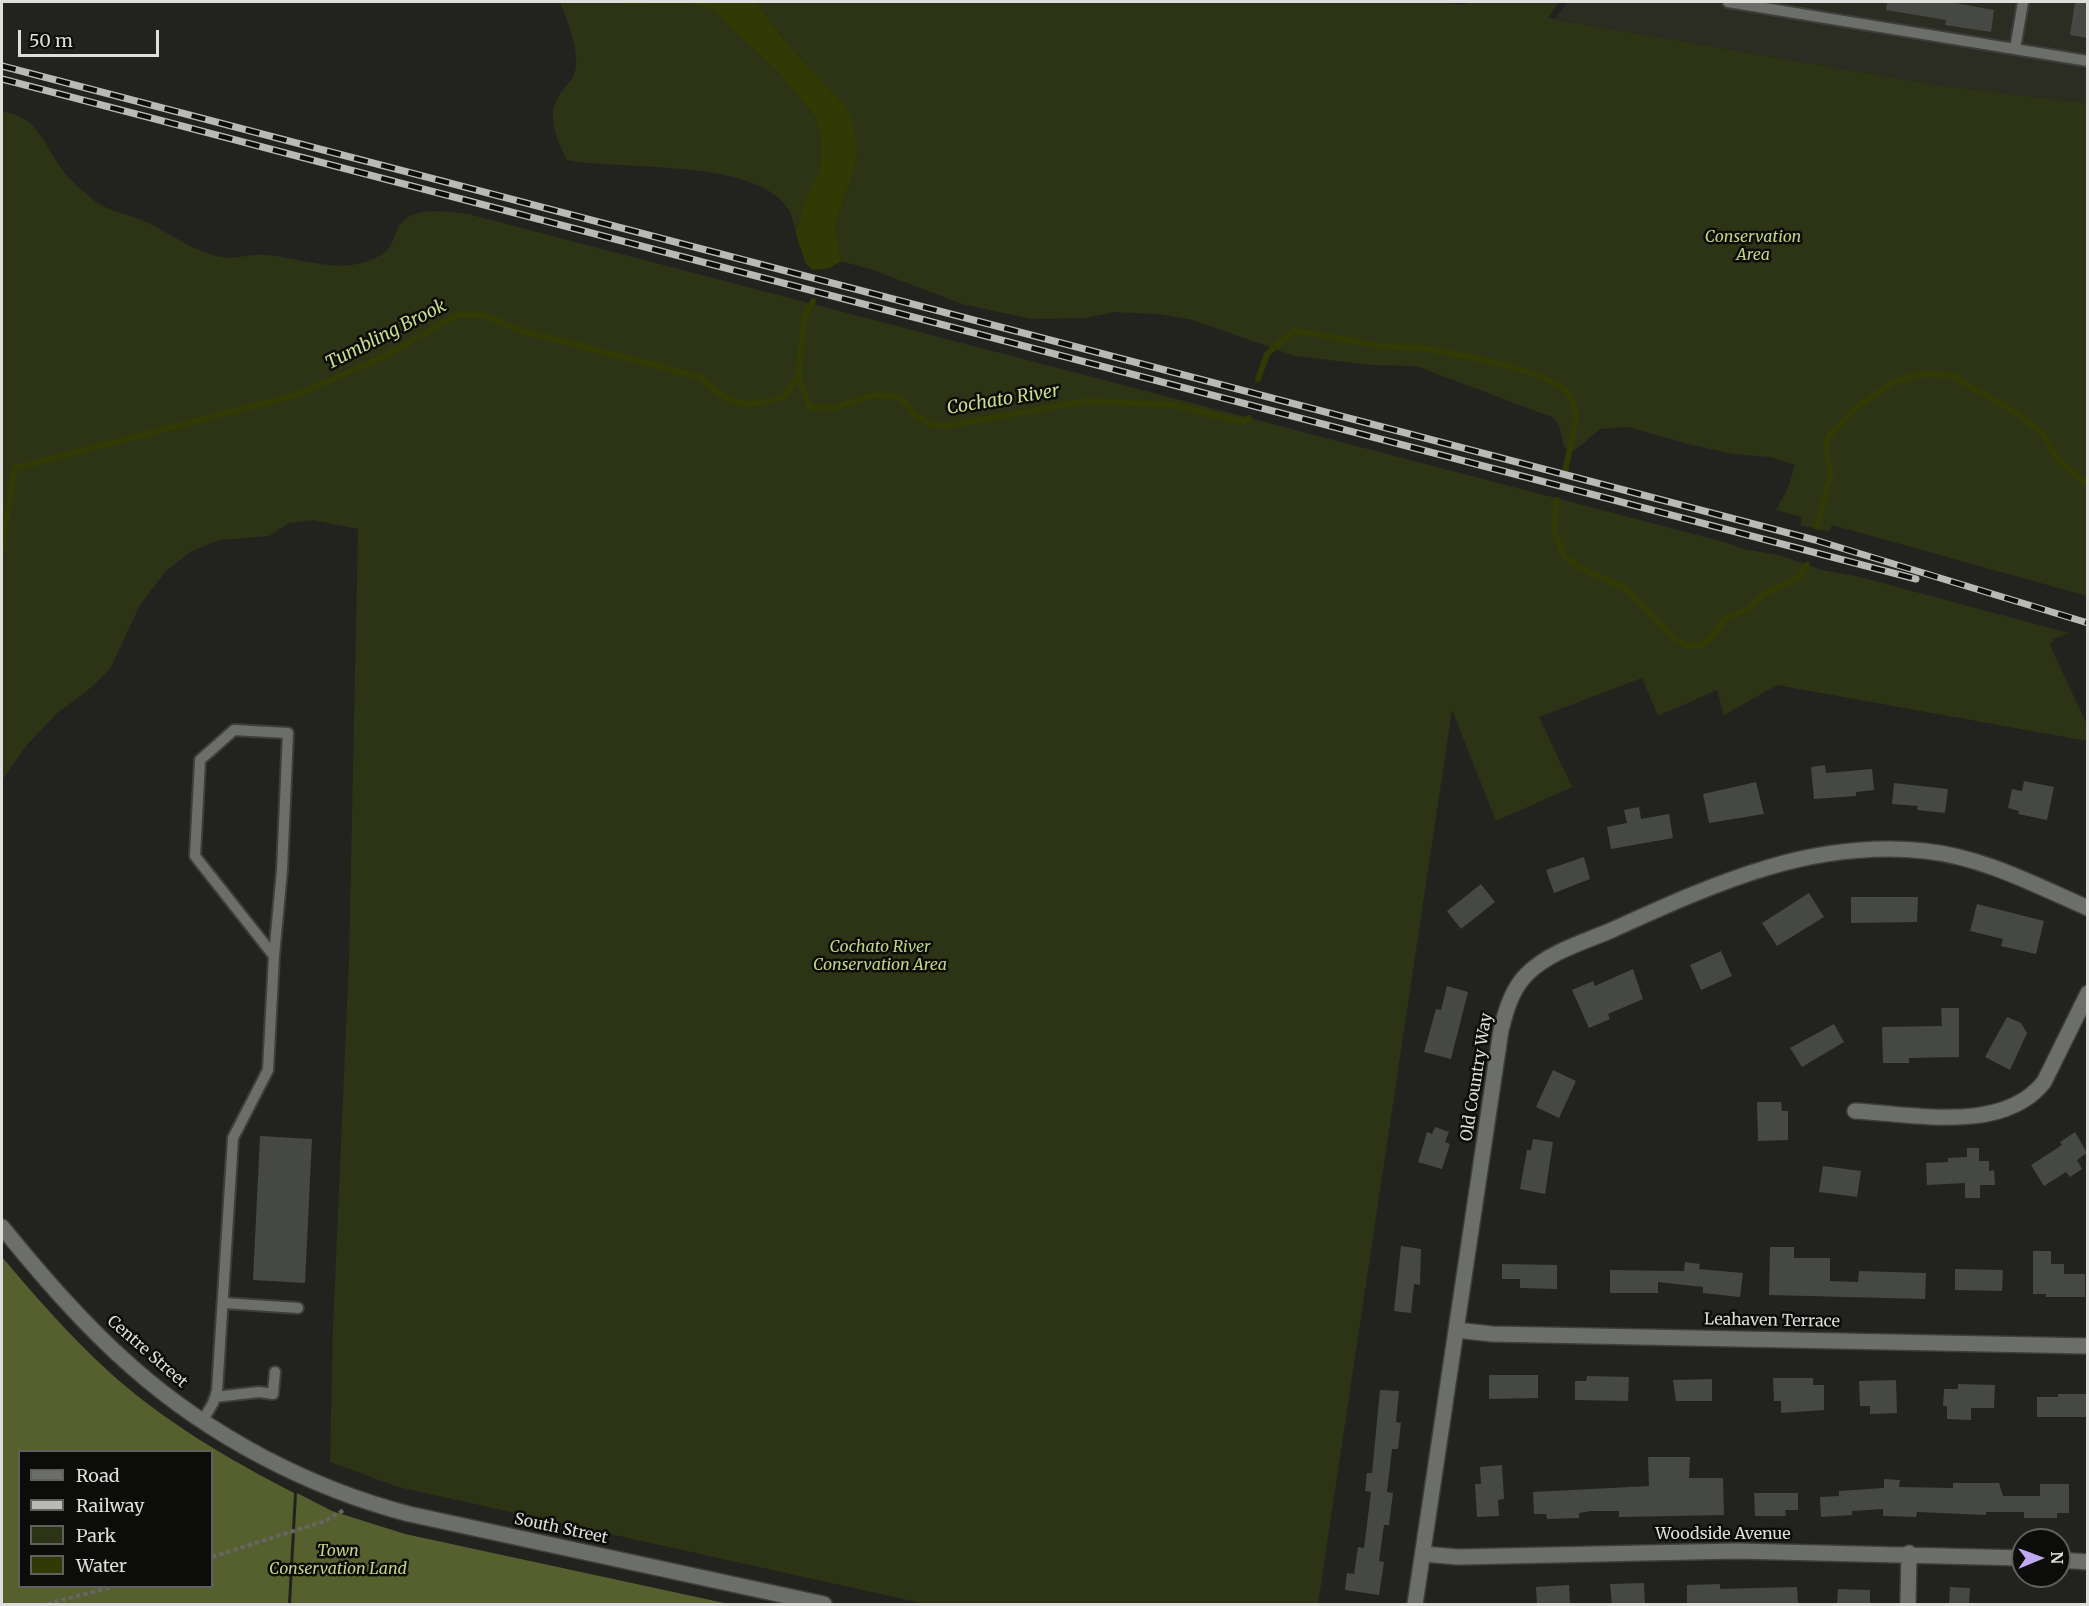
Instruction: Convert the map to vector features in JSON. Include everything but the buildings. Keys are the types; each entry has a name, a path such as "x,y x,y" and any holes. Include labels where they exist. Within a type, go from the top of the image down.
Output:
{"street":[{"name":"Old Country Way","path":"1415,1605 1501,1030 1513,993 1535,966 1716,884 1777,862 1849,851 1907,850 1954,856 2016,876 2088,908"},
{"path":"1855,1112 1966,1116 1992,1114 2018,1105 2036,1092 2044,1082 2088,993"},
{"name":"Centre Street","path":"2,1227 66,1301 116,1352 161,1391 203,1420 296,1472"},
{"name":"Leahaven Terrace","path":"1456,1330 1504,1334 2088,1346"},
{"name":"South Street","path":"296,1472 359,1499 466,1527 824,1605"},
{"name":"Woodside Avenue","path":"1423,1554 1458,1557 1737,1551 1909,1553 2011,1557"},
{"path":"1908,1605 1909,1553"},
{"path":"2071,1561 2088,1562"}],"lane":[{"path":"1728,2 2088,61"},
{"path":"2015,49 2022,2"},
{"path":"203,1420 215,1397 224,1303 232,1138 268,1070 274,956 282,870 288,733 234,730 200,760 195,856 274,956"},
{"path":"224,1303 298,1308"},
{"path":"215,1397 259,1392 273,1394 274,1372"}],"path":[{"path":"213,1557 325,1521 359,1499"},
{"path":"47,1605 112,1588"}],"shaded area":[{"path":"1568,2 2087,2 2087,103 1936,85 1555,19"}],"green space":[{"path":"560,2 621,2 627,5 694,4 714,11 780,74 815,116 821,141 820,170 805,199 796,234 790,212 774,194 751,182 721,174 688,170 567,160 554,127 553,111 560,94 574,75 576,58 573,38"},
{"name":"Conservation Area","path":"755,2 1441,2 1463,5 1470,2 1559,2 1548,18 1936,85 2087,103 2087,596 1832,525 1829,532 1801,525 1802,517 1776,510 1788,488 1795,465 1771,457 1733,454 1628,427 1600,429 1574,451 1564,447 1560,428 1554,418 1416,366 1371,365 1295,356 1193,320 1158,314 1114,312 1086,318 1032,319 962,304 873,270 841,261 835,223 854,171 857,155 845,105 792,50"},
{"name":"Cochato River Conservation Area","path":"2,112 14,114 32,125 67,175 95,201 107,208 148,223 202,252 220,257 266,255 336,266 350,265 364,262 385,252 402,222 410,216 439,211 468,214 1728,543 1743,549 1779,555 1822,570 1860,577 2069,633 2054,639 2050,645 2087,725 2087,741 1777,685 1724,715 1717,690 1658,716 1642,678 1539,717 1572,787 1496,821 1452,710 1318,1604 926,1604 398,1487 330,1462 333,1327 349,960 358,529 313,520 289,523 269,536 219,540 190,552 166,571 140,605 110,669 87,691 56,714 27,745 2,780"},
{"path":"2,1257 66,1329 128,1389 197,1438 294,1493 288,1604 2,1604"},
{"name":"Town Conservation Land","path":"297,1493 332,1511 405,1534 729,1604 291,1604"}],"water":[{"path":"621,2 755,2 792,50 845,105 853,122 857,155 854,171 835,223 841,261 829,268 813,270 806,264 796,234 805,199 820,170 821,141 815,116 780,74 714,11 694,4 627,5"}],"waterway":[{"name":"Cochato River","path":"813,301 804,319 798,377 810,407 832,408 874,395 897,397 905,402 915,416 932,425 946,426 1086,401 1173,405 1242,422 1249,418"},
{"name":"Tumbling Brook","path":"2,550 15,468 296,395 385,356 457,315 484,315 519,330 700,377 721,394 739,403 759,403 785,396 798,377"},
{"name":"Cochato River","path":"1258,379 1267,354 1293,331 1381,346 1429,349 1505,365 1546,379 1561,387 1570,396 1575,422 1566,468"},
{"name":"Cochato River","path":"1817,527 1831,473 1826,451 1828,437 1857,407 1895,381 1921,374 1951,375 2018,414 2042,433 2057,458 2088,486"},
{"name":"Cochato River","path":"1557,500 1554,530 1565,557 1579,567 1626,589 1676,640 1689,646 1701,645 1710,639 1727,617 1747,610 1764,594 1799,577 1807,565"}],"railway":[{"path":"2,66 1815,540 2088,623"},
{"path":"2,79 1916,579"}]}
